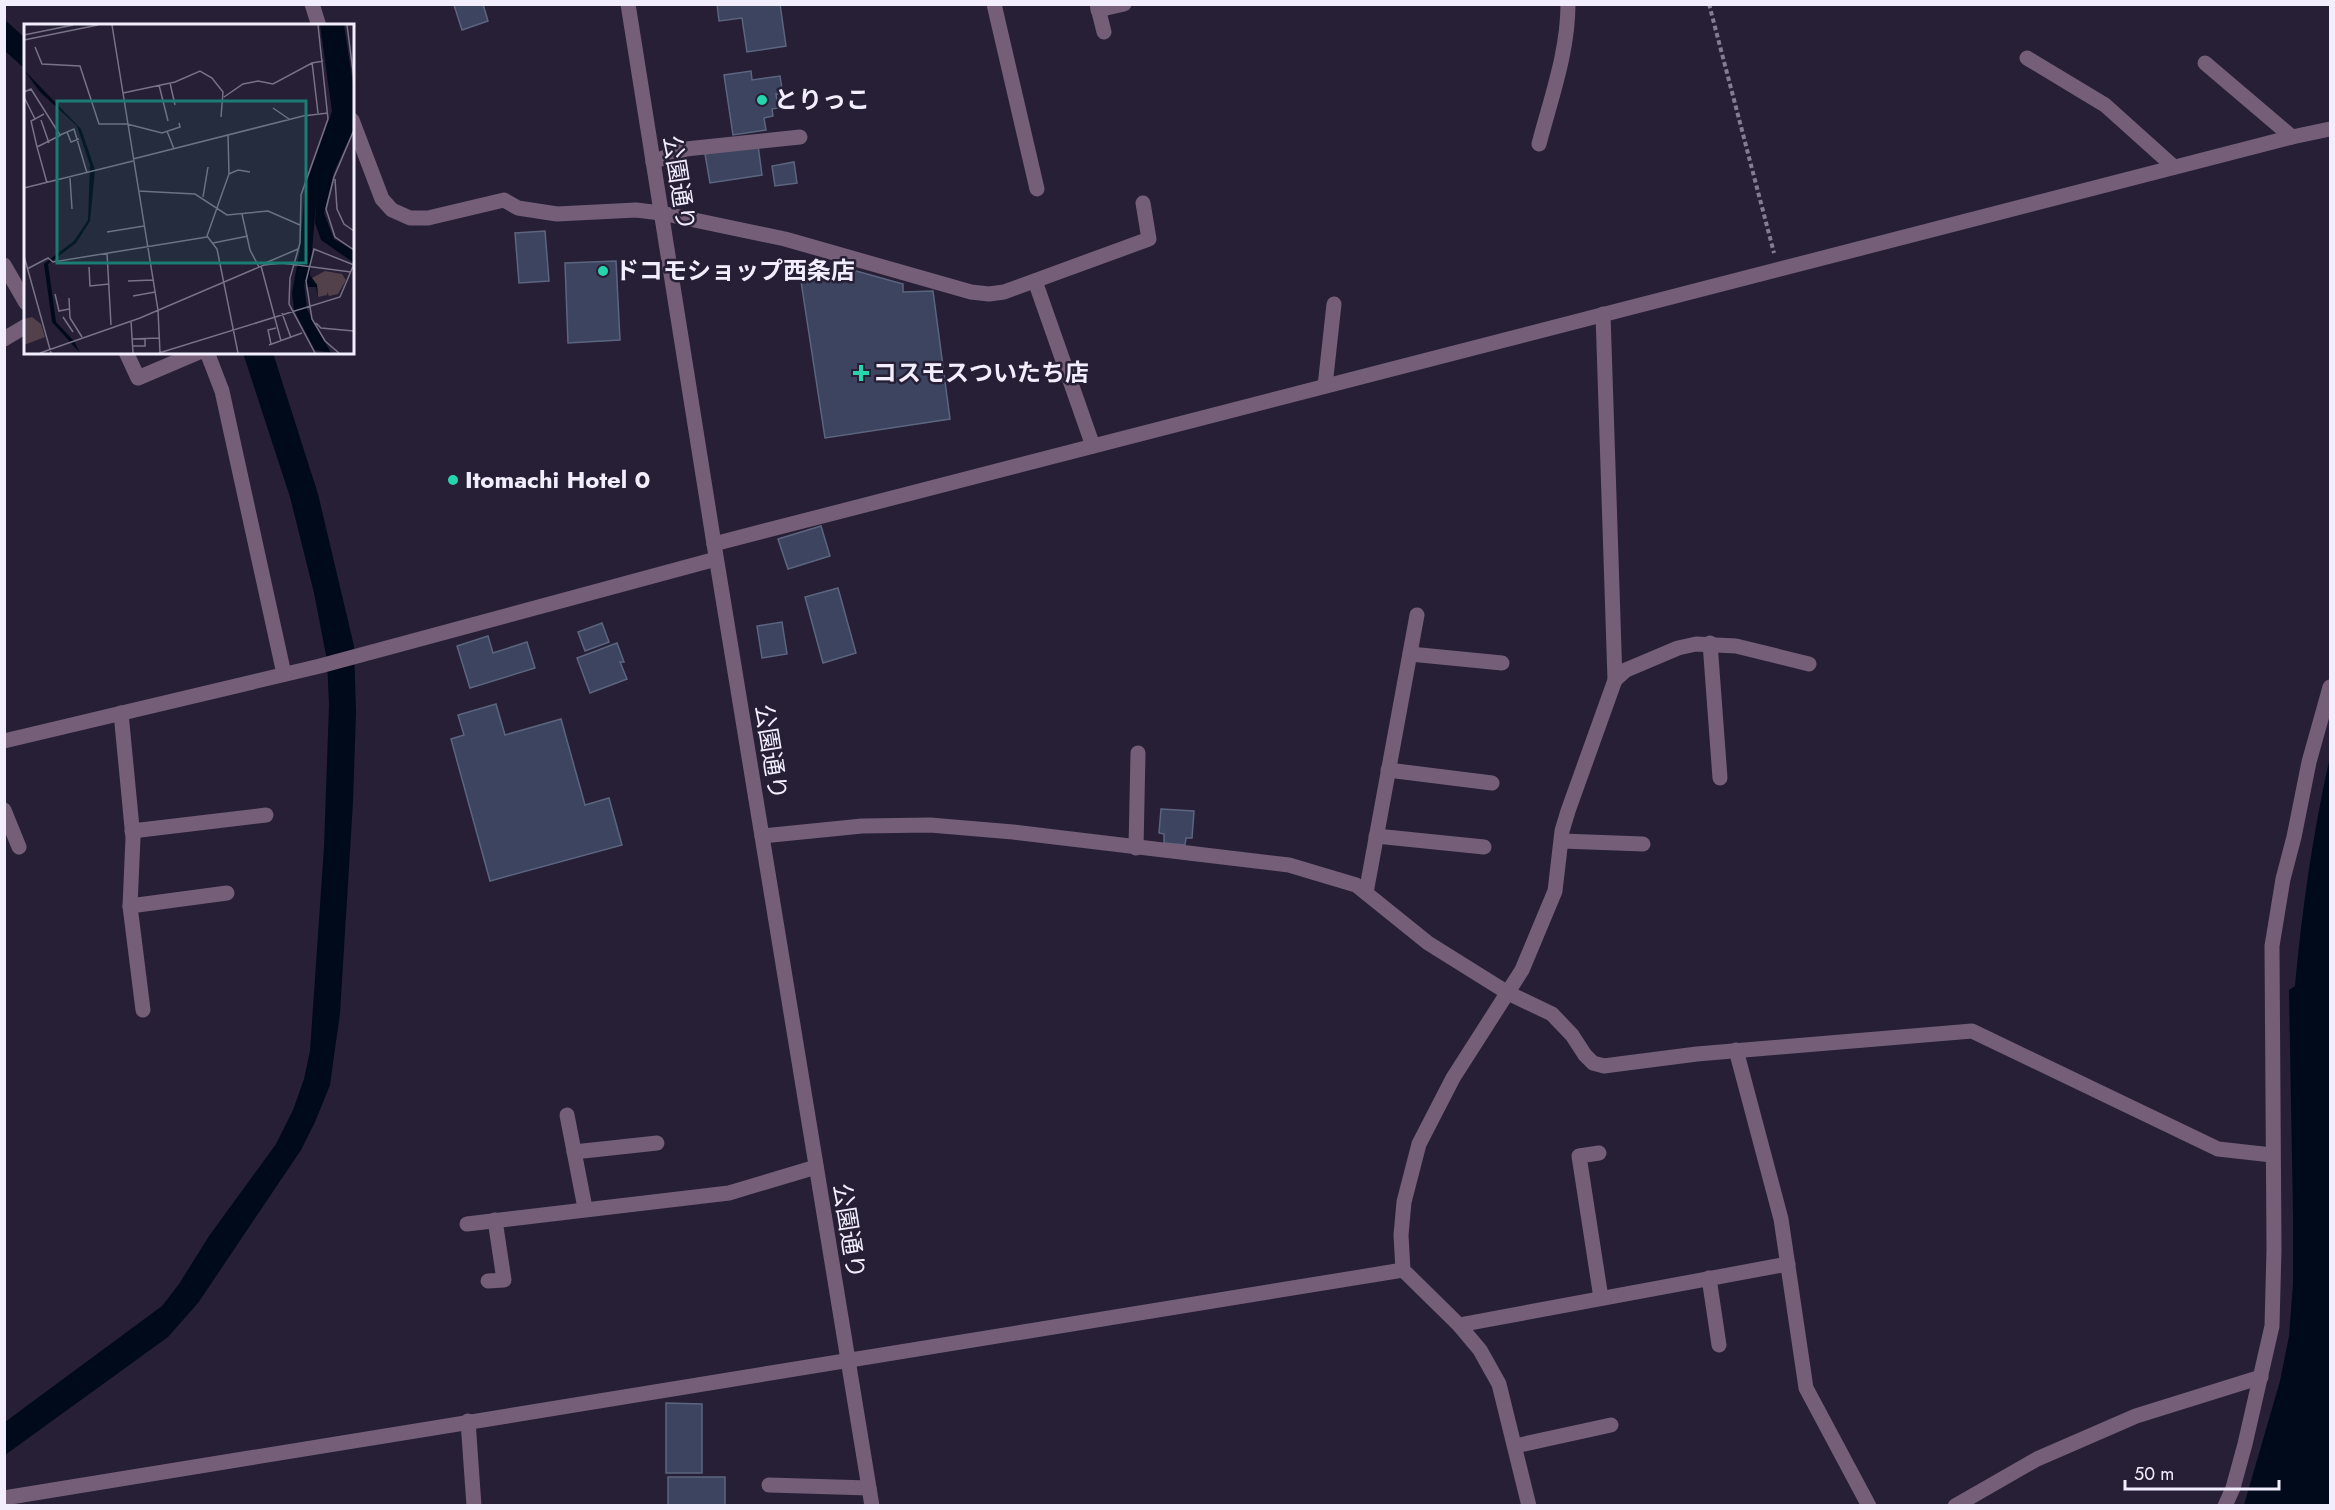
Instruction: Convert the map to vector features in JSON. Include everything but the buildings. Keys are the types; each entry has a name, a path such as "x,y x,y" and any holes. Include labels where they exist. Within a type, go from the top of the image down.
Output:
{"street":[{"path":"312,4 318,24"},
{"name":"公園通り","path":"628,4 715,551 872,1506"},
{"path":"993,4 1037,189"},
{"path":"1104,32 1098,8 1124,4"},
{"path":"1539,144 1563,54 1568,26 1568,4"},
{"path":"2027,58 2104,105 2174,167"},
{"path":"2205,63 2292,137"},
{"path":"354,125 382,199 392,210 410,218 428,218 504,200 518,208 557,214 636,210 661,213 786,239 971,292 989,294 1004,292 1149,239 1143,204"},
{"path":"4,741 358,656 715,551 1093,446 2174,167 2331,129"},
{"path":"653,162 686,149 800,137"},
{"path":"4,265 24,300"},
{"path":"1035,280 1093,446"},
{"path":"1325,386 1334,304"},
{"path":"1529,1506 1499,1384 1480,1350 1459,1325 1404,1270 1401,1235 1404,1202 1419,1144 1453,1078 1522,970 1555,891 1562,831 1577,783 1616,680 1603,314"},
{"path":"4,339 24,327"},
{"path":"127,354 138,378 194,354"},
{"path":"208,354 222,391 284,674"},
{"path":"1366,893 1417,615"},
{"path":"1710,643 1720,778"},
{"path":"1616,680 1626,670 1678,648 1696,644 1736,646 1809,664"},
{"path":"1410,654 1502,663"},
{"path":"2225,1506 2233,1488 2272,1326 2274,1249 2272,946 2283,879 2309,762 2331,687"},
{"path":"121,714 132,831 130,906 143,1010"},
{"path":"1136,848 1138,753"},
{"path":"1388,770 1492,783"},
{"path":"4,810 19,847"},
{"path":"132,831 266,815"},
{"path":"762,836 862,826 930,825 1013,832 1289,865 1356,885 1428,944 1509,993 1552,1014 1572,1035 1593,1063 1611,1065 1736,1050 1972,1031 2217,1149 2272,1155"},
{"path":"1376,836 1484,847"},
{"path":"1562,841 1643,844"},
{"path":"130,906 226,893"},
{"path":"1736,1050 1781,1219 1806,1388 1869,1506"},
{"path":"567,1115 585,1208"},
{"path":"574,1152 657,1143"},
{"path":"1599,1153 1579,1156 1601,1298"},
{"path":"467,1224 585,1208 729,1193 816,1167"},
{"path":"488,1281 504,1280 495,1220"},
{"path":"1459,1325 1788,1263"},
{"path":"4,1498 1404,1270"},
{"path":"1709,1278 1719,1345"},
{"path":"1955,1506 2037,1459 2136,1416 2261,1377"},
{"path":"468,1421 474,1506"},
{"path":"1515,1446 1611,1425"},
{"path":"770,1485 869,1488"}],"path":[{"path":"1709,4 1778,269"}],"water":[{"path":"5,20 24,37 24,68 5,51"},
{"path":"243,354 273,354 318,494 354,646 356,712 353,802 340,1013 330,1085 301,1150 198,1303 168,1337 5,1455 5,1422 162,1306 179,1284 209,1236 276,1144 293,1110 304,1079 310,1051 324,847 329,705 327,660 314,593 290,497"},
{"path":"2330,757 2330,1505 2244,1505 2280,1381 2289,1336 2293,1284 2293,1214 2289,990 2295,986 2309,871"}],"place":[{"name":"とりっこ","path":"762,100"},
{"name":"ドコモショップ西条店","path":"603,271"},
{"name":"コスモスついたち店","path":"861,373"},
{"name":"Itomachi Hotel 0","path":"453,480"}]}
